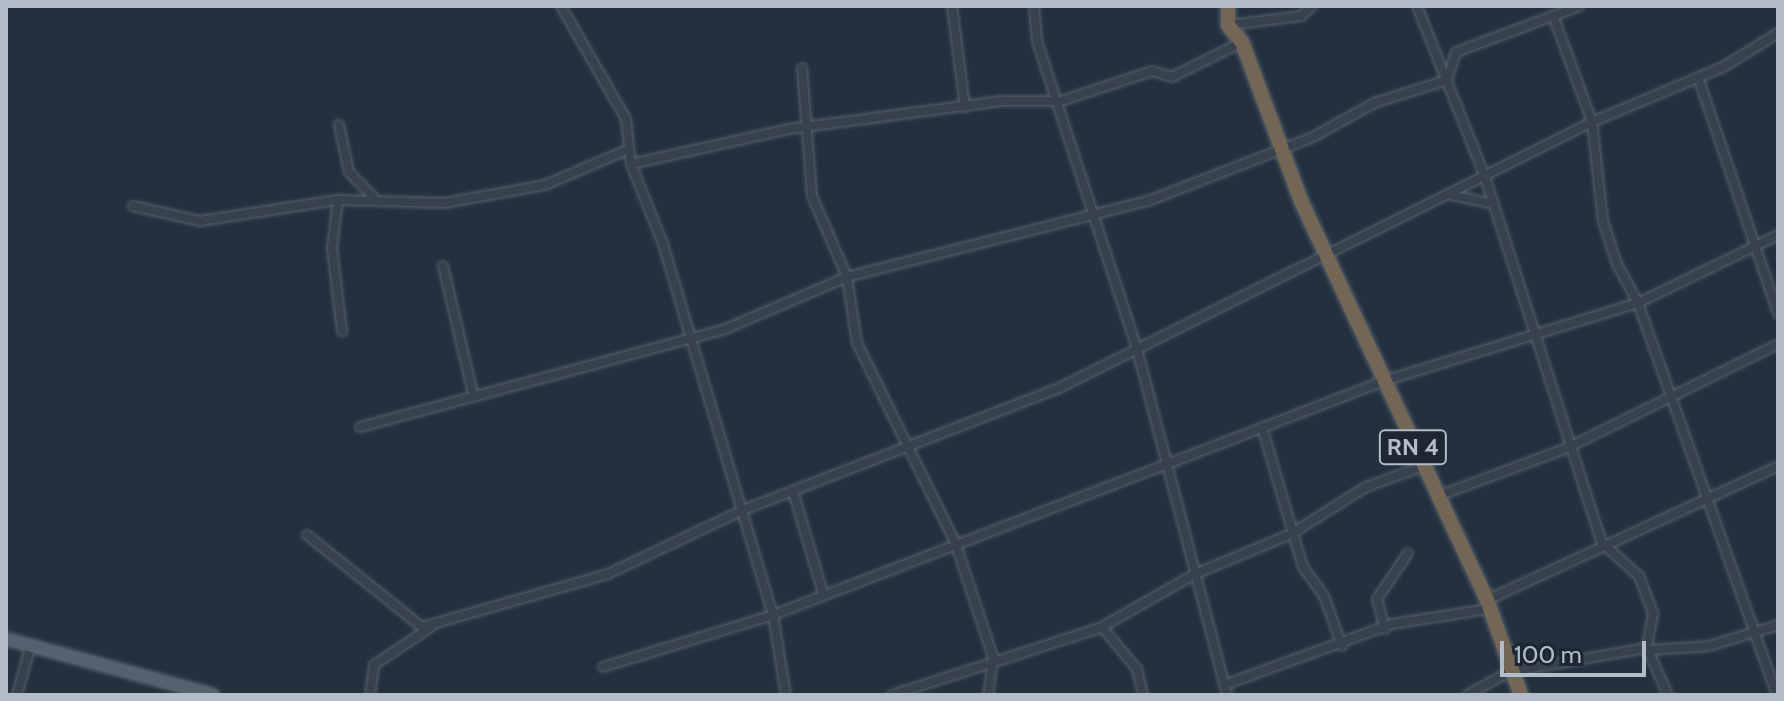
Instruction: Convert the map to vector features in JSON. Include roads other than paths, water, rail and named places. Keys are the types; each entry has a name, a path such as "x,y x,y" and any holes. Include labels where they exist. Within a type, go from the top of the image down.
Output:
{"highway":[{"path":"1228,6 1228,25"},
{"name":"RN 4","path":"1228,25 1242,42 1280,147 1421,467 1488,605 1509,672 1521,695"}],"main road":[{"path":"6,639 213,695"}],"street":[{"path":"561,6 617,95 631,164 663,244 686,335 743,510 773,615 786,695"},
{"path":"952,6 965,107"},
{"path":"1034,6 1037,41 1061,101 1093,216 1137,349 1227,695"},
{"path":"1228,25 1301,16 1312,6"},
{"path":"1417,6 1485,177 1567,448 1602,543 1639,576 1653,613 1650,649 1668,695"},
{"path":"1447,80 1456,52 1580,6"},
{"path":"1554,18 1592,122 1603,221 1638,303 1667,394 1711,500 1777,695"},
{"path":"370,695 374,665 431,627 608,574 743,510 906,448 1137,349 1327,257 1592,122 1698,77 1778,33"},
{"path":"631,164 801,127 965,107 1061,101 1152,71 1172,77 1242,42"},
{"path":"802,68 801,127 812,196 847,277 857,343 906,448 955,542 993,657 988,695"},
{"path":"1698,77 1778,314"},
{"path":"360,427 686,335 725,329 847,277 1093,216 1280,147 1374,103 1447,80"},
{"path":"339,125 349,172 374,197"},
{"path":"133,206 200,221 374,197 445,203 545,185 629,149"},
{"path":"1451,195 1494,204"},
{"path":"338,200 332,248 342,331"},
{"path":"603,667 773,615 955,542 1384,381 1638,303 1778,235"},
{"path":"443,266 473,394"},
{"path":"1437,497 1567,448 1667,394 1778,344"},
{"path":"1262,427 1291,534 1342,646"},
{"path":"1224,685 1385,629 1488,605 1602,543 1711,500 1778,466"},
{"path":"892,695 993,657 1102,627 1195,574 1291,534 1366,487 1421,467"},
{"path":"793,491 824,596"},
{"path":"307,535 354,566 386,604 431,627"},
{"path":"1385,629 1377,599 1408,553"},
{"path":"1467,695 1509,672 1757,635 1778,625"},
{"path":"1102,627 1137,669 1143,695"},
{"path":"17,695 31,645"}]}
